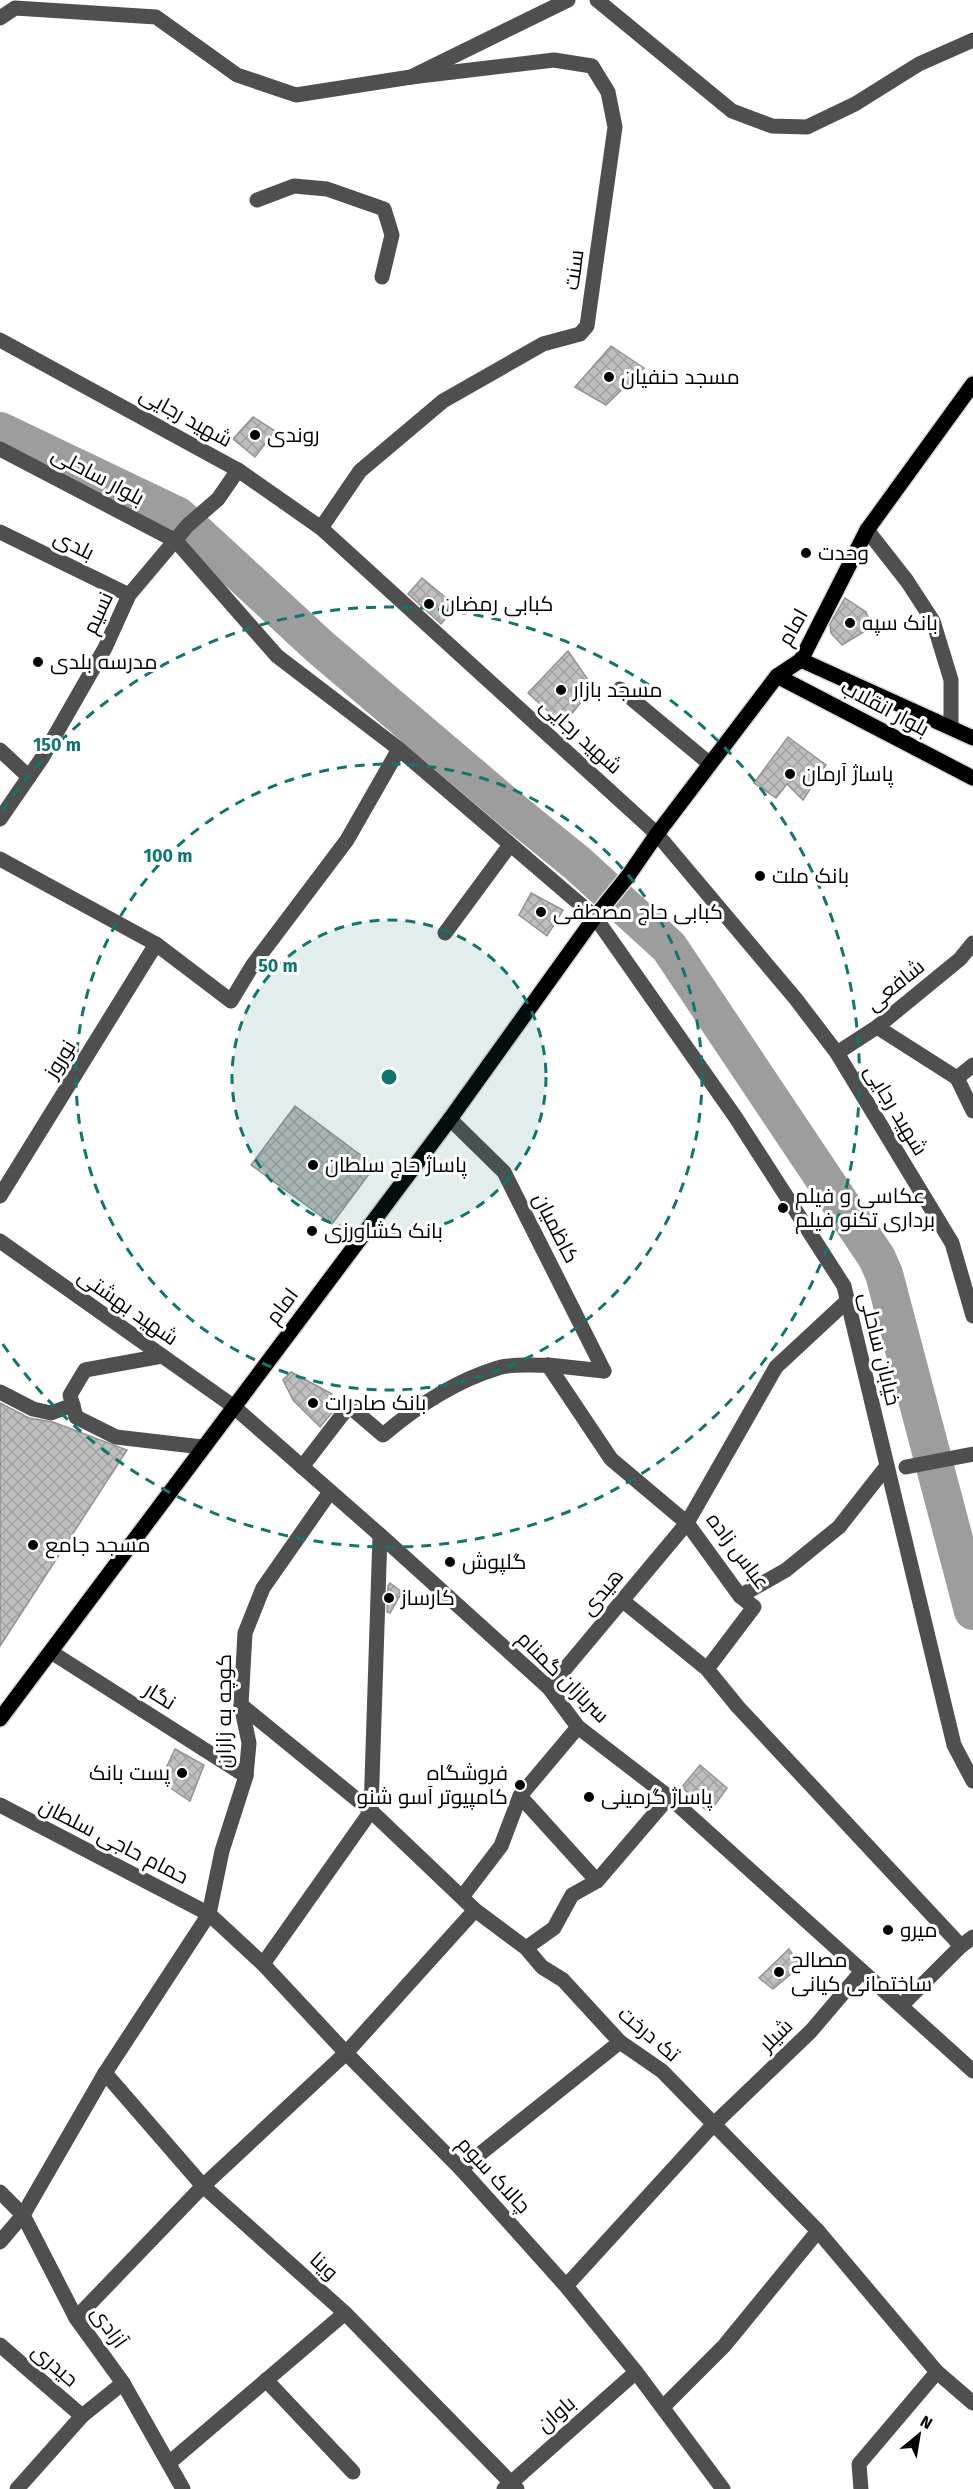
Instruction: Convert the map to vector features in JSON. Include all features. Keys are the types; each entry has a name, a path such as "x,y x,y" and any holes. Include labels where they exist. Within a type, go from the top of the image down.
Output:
{"main road":[{"name":"امام","path":"0,1719 450,1119 657,834 777,676 801,660 867,530 973,384"},
{"name":"بلوار انقلاب","path":"801,660 973,738"},
{"name":"بلوار انقلاب","path":"777,676 973,778"}],"street":[{"path":"0,18 8,6 156,17 237,75 296,95 411,76 568,0"},
{"path":"597,0 732,111 772,126 807,127 855,104 919,64 973,40"},
{"name":"سنت","path":"321,528 360,471 443,401 543,344 580,334 587,326 615,127 608,92 592,66 554,60 411,76"},
{"path":"257,200 294,186 327,189 384,209 392,235 382,277"},
{"name":"شهید رجایی","path":"0,340 238,470 321,528 657,834 795,998 837,1053 952,1243 973,1316"},
{"name":"بلوار ساحلی","path":"0,449 176,541"},
{"name":"نسیم","path":"0,819 29,777 105,648 129,596 188,525 218,499 238,470"},
{"path":"867,530 907,581 933,621 951,680 951,727"},
{"name":"بلدی","path":"0,532 129,596"},
{"name":"خیابان ساحلی","path":"176,541 277,656 399,749 595,917 736,1118 844,1286 954,1745 973,1781"},
{"path":"620,689 710,764"},
{"path":"0,859 156,944 231,1001 252,966 347,840 399,749"},
{"path":"0,750 29,777"},
{"path":"445,933 510,845"},
{"name":"شافعی","path":"837,1053 877,1027 960,959 973,943"},
{"name":"نوروز","path":"0,1196 156,944"},
{"path":"877,1027 957,1078 973,1111"},
{"path":"957,1078 973,1065"},
{"name":"کاظمیان","path":"450,1119 504,1172 604,1371 548,1365"},
{"name":"شهید بهشتی","path":"0,1241 233,1406"},
{"name":"عباس زاده","path":"707,1669 754,1607 740,1596 687,1523 776,1367 847,1301"},
{"path":"162,1356 85,1370 70,1395 76,1417 116,1437 202,1447"},
{"path":"302,1467 349,1406 383,1435 414,1409 447,1390 500,1367 548,1365 611,1459 687,1523"},
{"path":"0,1392 33,1409 51,1413 73,1405"},
{"name":"سربازان گمنام","path":"233,1406 549,1688 578,1727 669,1797 973,2071"},
{"path":"906,1467 973,1454"},
{"path":"740,1596 786,1570 839,1527 887,1466"},
{"name":"کوچه به زازان","path":"208,1914 222,1851 246,1776 249,1743 241,1705 245,1633 263,1588 330,1492"},
{"name":"هیدی","path":"549,1688 687,1523"},
{"path":"263,1964 371,1811 380,1535"},
{"path":"623,1601 707,1669 738,1707 967,1942 900,2006"},
{"name":"نگار","path":"51,1652 246,1776"},
{"name":"تک درخت","path":"241,1705 371,1811 475,1910 526,1948 542,1967 563,1980 620,2042 662,2071 818,2231 937,2372 973,2403"},
{"path":"462,1897 501,1846 520,1796 578,1727"},
{"path":"520,1796 597,1881"},
{"path":"526,1948 554,1928 572,1895 597,1881 669,1797"},
{"name":"حمام حاجی سلطان","path":"0,1805 208,1914"},
{"path":"76,2319 203,2186 346,2053 475,1910"},
{"path":"0,2242 23,2215 105,2073 208,1914"},
{"name":"چالاک سوم","path":"208,1914 263,1964 346,2053 461,2169 566,2286 636,2372 723,2489"},
{"name":"شیلر","path":"566,2286 713,2124 811,2031 862,1971"},
{"path":"461,2169 620,2042"},
{"name":"وینا","path":"105,2073 203,2186 345,2313 511,2487"},
{"name":"آزادی","path":"0,2192 23,2215 76,2319 123,2383 183,2489"},
{"path":"663,2407 724,2346 818,2231"},
{"path":"169,2463 345,2313"},
{"name":"حیدری","path":"0,2345 82,2416"},
{"name":"باوان","path":"511,2487 636,2372"},
{"path":"861,2489 859,2463 937,2372"},
{"path":"266,2380 353,2472"},
{"path":"17,2489 82,2416 123,2383"}],"building":[{"name":"مسجد حنفیان","path":"611,346 644,368 606,405 575,387"},
{"name":"روندی","path":"253,417 275,431 255,457 233,439"},
{"name":"کبابی رمضان","path":"422,578 456,606 441,624 408,594"},
{"name":"بانک سپه","path":"845,598 866,612 872,627 842,645 831,633 830,624"},
{"name":"مسجد بازار","path":"568,651 593,687 563,725 528,693"},
{"name":"پاساژ آرمان","path":"788,737 826,765 803,800 787,784 776,798 754,783"},
{"name":"کبابی حاج مصطفی","path":"531,893 563,910 547,936 519,915"},
{"name":"پاساژ حاج سلطان","path":"295,1106 375,1166 332,1224 251,1165"},
{"name":"بانک صادرات","path":"291,1372 332,1394 330,1405 335,1409 320,1427 293,1400 283,1380"},
{"name":"مسجد جامع","path":"0,1403 29,1418 53,1422 127,1450 0,1646"},
{"path":"390,1583 402,1592 390,1613 387,1612"},
{"name":"پست بانک","path":"175,1749 204,1765 190,1801 160,1781"},
{"path":"700,1765 727,1788 709,1813 682,1787"},
{"name":"مصالح ساختمانی کیانی","path":"789,1949 800,1966 773,1989 759,1978"}],"waterway":[{"path":"0,431 178,516 320,647 577,863 669,947 877,1258 884,1274 973,1611"}],"place":[{"name":"مسجد حنفیان","path":"609,377"},
{"name":"روندی","path":"255,435"},
{"name":"وحدت","path":"806,553"},
{"name":"کبابی رمضان","path":"429,604"},
{"name":"بانک سپه","path":"850,623"},
{"name":"مدرسه بلدی","path":"38,662"},
{"name":"مسجد بازار","path":"561,690"},
{"name":"پاساژ آرمان","path":"790,774"},
{"name":"بانک ملت","path":"760,876"},
{"name":"کبابی حاج مصطفی","path":"541,912"},
{"name":"پاساژ حاج سلطان","path":"313,1165"},
{"name":"عکاسی و فیلم برداری تکنو فیلم","path":"783,1208"},
{"name":"بانک کشاورزی","path":"312,1231"},
{"name":"بانک صادرات","path":"313,1403"},
{"name":"مسجد جامع","path":"33,1545"},
{"name":"گلپوش","path":"450,1562"},
{"name":"کارساز","path":"389,1598"},
{"name":"پست بانک","path":"182,1773"},
{"name":"فروشگاه کامپیوتر آسو شنو","path":"520,1785"},
{"name":"پاساژ گرمینی","path":"589,1797"},
{"name":"میرو","path":"888,1930"},
{"name":"مصالح ساختمانی کیانی","path":"779,1972"}]}
